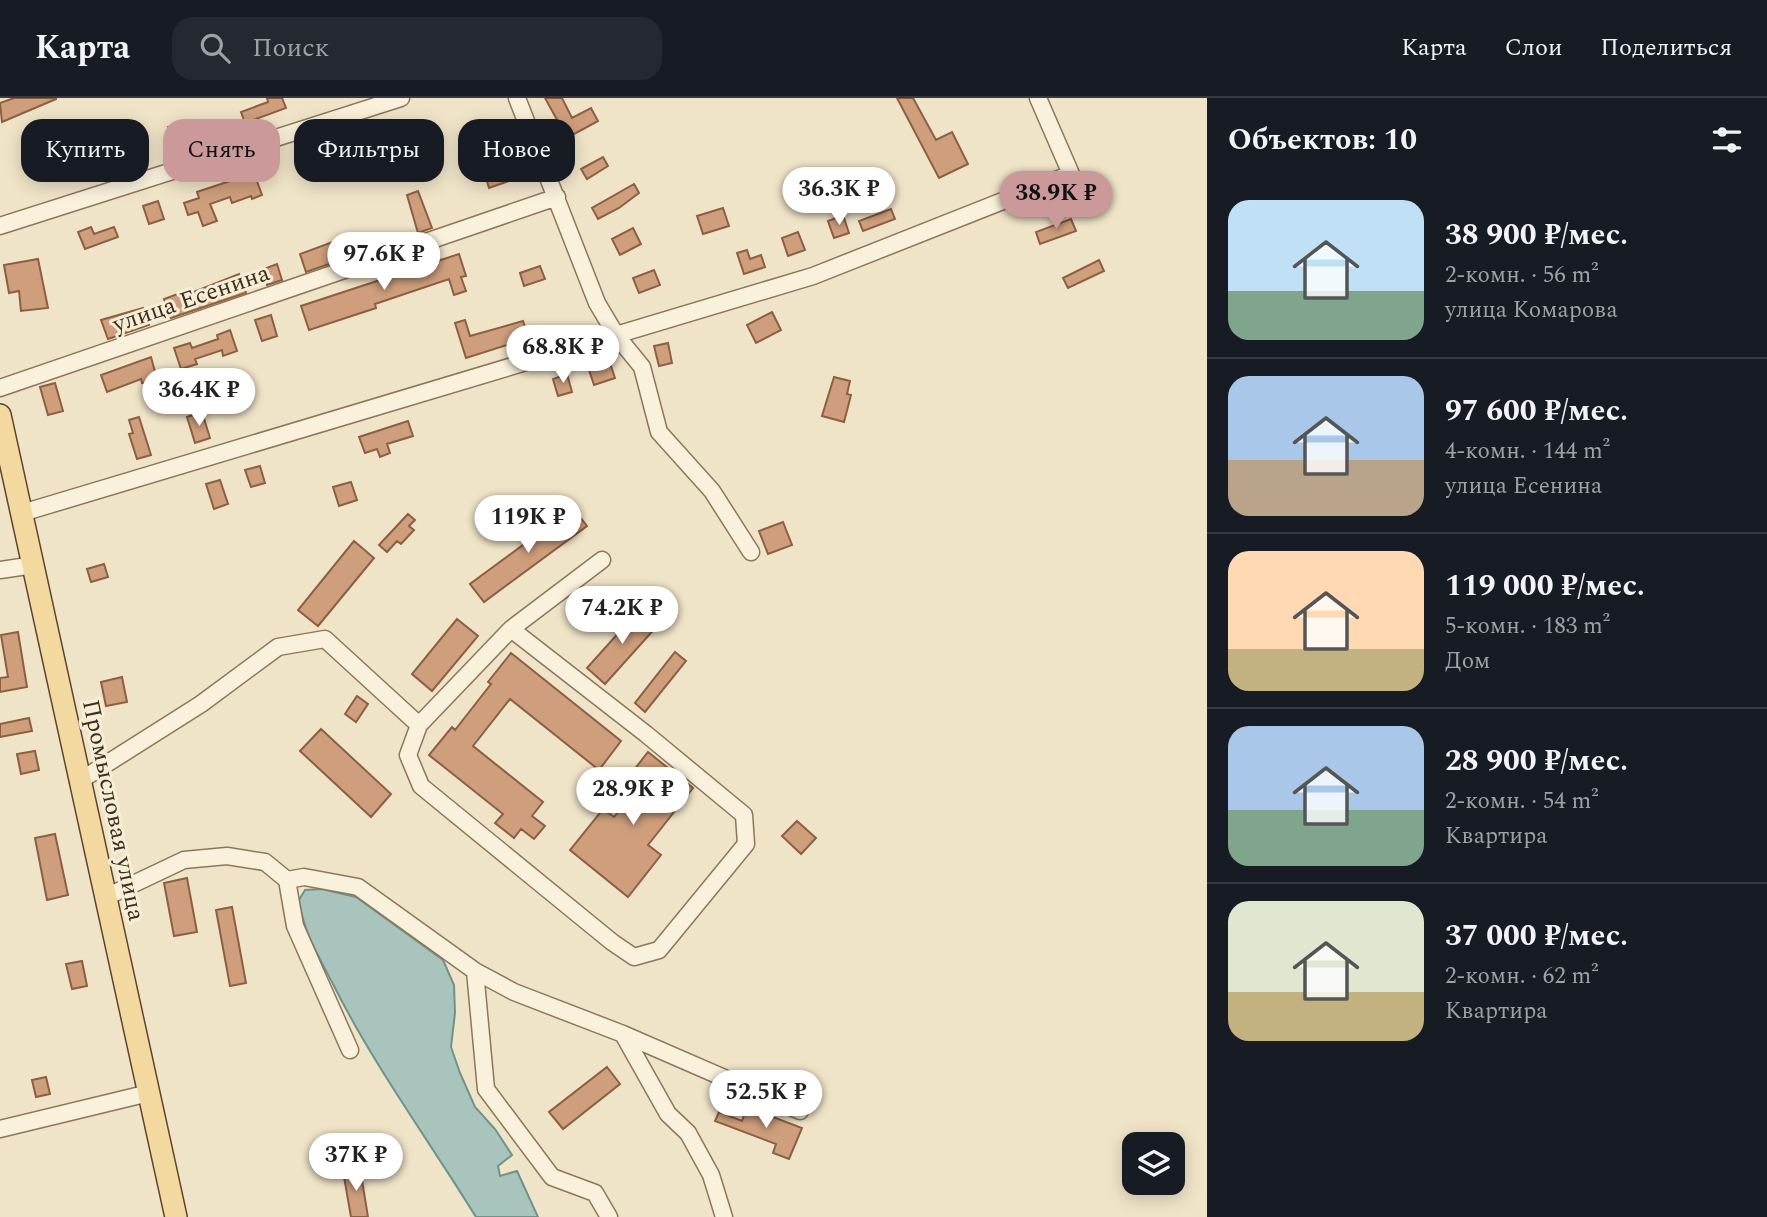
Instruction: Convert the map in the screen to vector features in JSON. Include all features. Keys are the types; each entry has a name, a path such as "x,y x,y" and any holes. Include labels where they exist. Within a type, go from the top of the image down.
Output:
{"main road":[{"name":"Промысловая улица","path":"0,415 176,1217"}],"street":[{"path":"0,226 401,98"},
{"path":"517,98 597,303 616,335 642,367 659,432 712,491 751,552"},
{"path":"22,513 813,276 1071,174 1038,98"},
{"name":"улица Есенина","path":"0,388 557,197"},
{"path":"511,629 646,734 744,815 747,844 659,950 634,957 612,942 422,786 408,754 419,725 511,629 603,560"},
{"path":"0,570 34,565"},
{"path":"81,780 201,704 278,647 325,639 419,725"},
{"path":"106,897 184,860 227,856 265,862 287,880 295,926 350,1051"},
{"path":"287,880 304,877 358,887 475,971 514,992 623,1034 800,1111"},
{"path":"475,971 486,1089 552,1177 595,1193 609,1217"},
{"path":"623,1034 668,1114 688,1133 711,1175 724,1217"},
{"path":"0,1129 149,1093"}],"water":[{"path":"322,889 356,897 443,960 454,985 455,1013 451,1047 460,1073 475,1107 495,1129 512,1155 498,1166 500,1176 517,1171 538,1217 476,1217 366,1044 312,944 299,900 305,890"}],"building":[{"path":"14,98 56,99 2,122 0,103"},
{"path":"267,98 282,98 286,108 256,119 244,119 241,112 268,102"},
{"path":"545,98 562,98 572,118 591,108 598,121 575,134 575,119 557,119"},
{"path":"897,98 913,98 936,140 952,132 968,164 939,178"},
{"path":"603,157 608,166 587,179 581,169"},
{"path":"227,182 257,182 262,195 232,203 230,197 210,204 217,221 203,226 198,212 188,215 184,203 199,198 197,192"},
{"path":"487,182 506,182 489,188"},
{"path":"634,184 639,193 598,219 592,208"},
{"path":"418,191 432,228 418,233 407,195"},
{"path":"158,201 164,219 149,224 143,206"},
{"path":"723,208 729,226 703,234 697,216"},
{"path":"891,209 895,219 863,231 859,221"},
{"path":"843,215 849,233 834,238 828,221"},
{"path":"1071,219 1076,231 1040,244 1036,232"},
{"path":"91,227 94,234 114,227 118,237 85,249 78,232"},
{"path":"633,228 641,244 620,255 612,239"},
{"path":"798,232 805,250 788,256 782,238"},
{"path":"357,233 364,252 306,272 300,254"},
{"path":"747,250 750,259 761,255 765,267 744,274 737,253"},
{"path":"459,254 466,276 461,277 466,291 454,295 449,279 375,304 376,308 309,330 301,306"},
{"path":"38,259 48,308 21,311 19,291 9,293 4,265"},
{"path":"1099,260 1104,271 1068,288 1063,278"},
{"path":"277,264 282,280 267,285 261,270"},
{"path":"540,266 545,279 524,286 520,273"},
{"path":"654,270 660,285 639,293 633,278"},
{"path":"239,274 246,293 171,318 164,299 180,293 181,297"},
{"path":"143,308 149,325 108,339 101,320"},
{"path":"772,312 781,330 756,343 747,325"},
{"path":"271,315 277,336 262,341 255,320"},
{"path":"465,320 470,336 523,321 529,338 466,358 455,323"},
{"path":"230,330 237,351 223,356 222,350 195,359 197,364 181,369 174,348 190,343 192,348 218,339 217,335"},
{"path":"668,343 672,363 659,366 654,346"},
{"path":"151,357 157,379 142,383 141,379 107,392 101,375"},
{"path":"609,360 615,378 594,385 588,367"},
{"path":"567,374 572,392 558,396 553,379"},
{"path":"834,377 850,381 847,394 851,395 844,422 822,416"},
{"path":"55,383 63,411 48,415 40,387"},
{"path":"202,412 210,438 195,443 187,417"},
{"path":"139,417 151,455 137,459 129,434 133,433 129,420"},
{"path":"408,421 413,436 387,444 390,453 380,457 377,449 365,453 359,437"},
{"path":"260,466 265,483 251,487 245,470"},
{"path":"220,480 228,504 214,509 206,484"},
{"path":"351,482 357,500 339,506 333,487"},
{"path":"573,508 587,526 484,602 470,584"},
{"path":"408,514 415,520 409,526 414,530 401,544 397,541 387,552 379,545"},
{"path":"783,522 792,545 768,554 759,531"},
{"path":"354,541 374,558 318,626 298,610"},
{"path":"104,564 108,577 91,582 87,569"},
{"path":"640,609 658,625 605,684 587,668"},
{"path":"457,619 478,636 432,691 412,674"},
{"path":"18,632 27,687 0,692 0,678 8,677 1,635"},
{"path":"675,652 686,661 645,712 635,703"},
{"path":"511,653 621,741 599,770 510,699 473,746 543,802 532,816 545,826 534,839 521,829 514,838 495,823 503,814 429,755 452,727 455,730"},
{"path":"122,677 127,702 106,706 101,682"},
{"path":"357,696 368,704 356,722 345,714"},
{"path":"29,718 32,731 0,737 0,724"},
{"path":"321,729 391,794 371,817 300,751"},
{"path":"35,751 39,770 21,774 17,754"},
{"path":"648,752 693,788 648,845 661,855 628,897 570,850 603,809 614,817 641,783 630,775"},
{"path":"797,821 816,838 801,854 782,836"},
{"path":"55,834 68,895 47,900 35,838"},
{"path":"187,878 197,932 174,936 164,883"},
{"path":"232,907 246,983 230,986 216,910"},
{"path":"82,961 87,986 72,989 66,964"},
{"path":"607,1067 620,1084 563,1129 549,1112"},
{"path":"46,1077 50,1094 36,1097 32,1080"},
{"path":"747,1107 802,1128 789,1159 773,1153 776,1144 715,1121 719,1112 742,1121"},
{"path":"360,1168 368,1217 351,1217 343,1171"}]}
